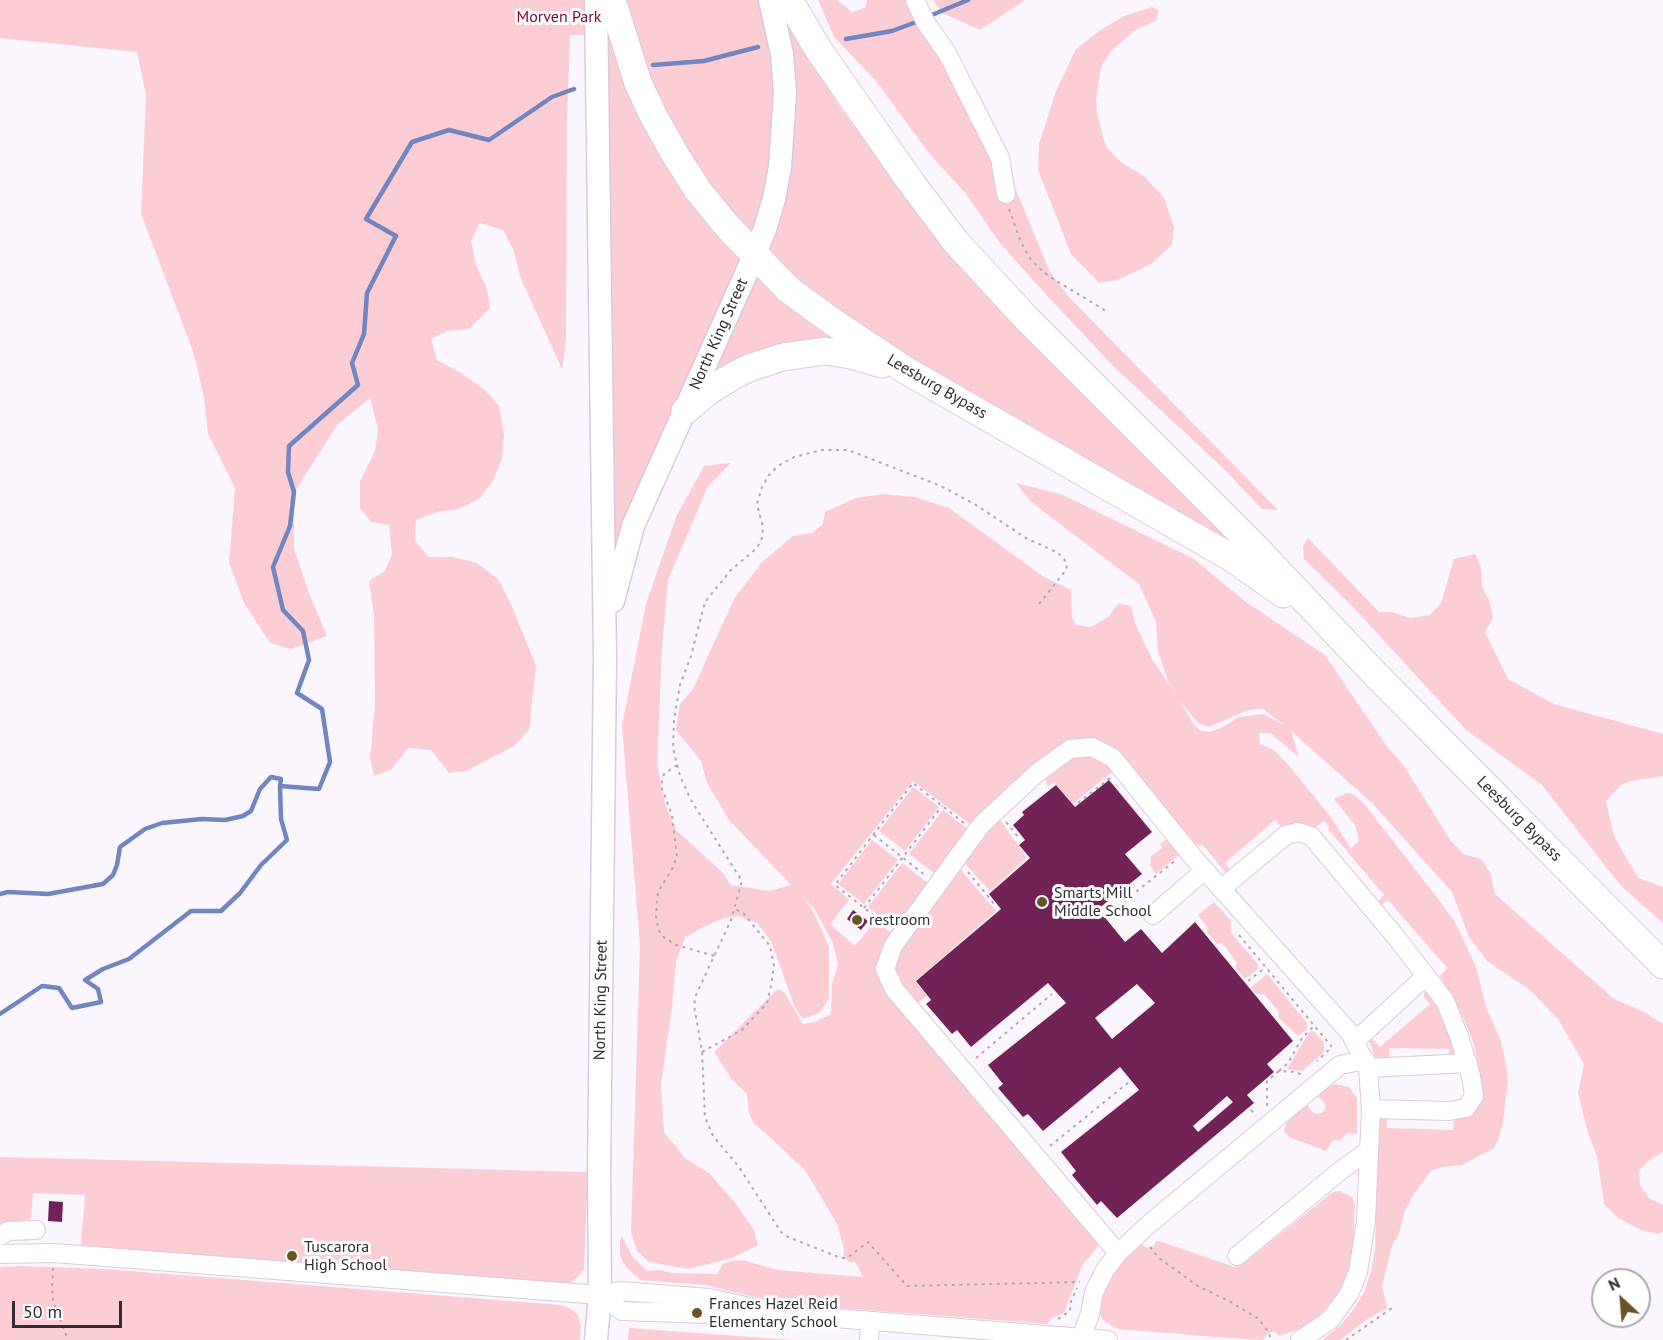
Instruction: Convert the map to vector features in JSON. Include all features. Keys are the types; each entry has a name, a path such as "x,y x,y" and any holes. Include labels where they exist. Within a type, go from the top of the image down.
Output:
{"highway":[{"name":"Leesburg Bypass","path":"612,0 638,83 654,117 699,192 754,256 798,296 907,371 1232,558 1282,593 1374,673"},
{"name":"Leesburg Bypass","path":"789,0 818,49 955,241 1027,319 1256,548 1374,673 1663,965"},
{"path":"685,411 710,390 733,376 758,364 783,357 825,351 851,355 907,371"}],"main road":[{"name":"North King Street","path":"596,0 605,659 599,1172 600,1295 596,1340"},
{"name":"North King Street","path":"605,659 611,609 633,526 754,256 774,199 784,126 785,93 782,54 770,0"}],"street":[{"path":"921,12 947,53 1000,158 1006,194"},
{"path":"1118,1253 894,989 885,969 893,946 976,832 1037,773 1070,749 1092,747 1113,758 1204,870 1350,1033 1366,1064 1371,1109 1366,1221 1361,1257 1354,1283 1340,1307 1330,1320 1300,1340"},
{"path":"1221,889 1286,836 1298,832 1311,836 1396,937 1444,1001 1468,1063 1474,1096 1466,1108 1449,1111 1371,1109"},
{"path":"1152,915 1204,870"},
{"path":"1354,1041 1426,976"},
{"path":"1081,1338 1090,1314 1094,1292 1105,1270 1118,1253 1148,1225 1340,1065 1468,1063"},
{"path":"1237,1256 1369,1150"},
{"path":"0,1236 8,1230 36,1230"},
{"path":"0,1254 54,1253 600,1295 620,1291 709,1298 754,1308 870,1321 1108,1340"},
{"path":"869,1340 870,1321"}],"path":[{"path":"1006,194 1016,228 1029,257 1050,277 1106,310"},
{"path":"1039,604 1059,582 1066,570 1067,565 1058,553 1026,538 976,505 941,486 848,450 822,450 794,457 778,466 762,487 757,504 763,527 762,538 757,548 731,570 705,602 691,656 680,686 674,720 674,748 692,802 742,881 735,909 696,995 694,1005 702,1052 703,1108 712,1136 739,1167 781,1232 788,1237 841,1258 847,1258 868,1242 907,1286 1080,1282"},
{"path":"678,765 664,774 662,786 672,815 677,857 658,892 656,916 662,936 676,945 715,956"},
{"path":"1078,803 1121,768"},
{"path":"900,936 835,885 913,783 976,832"},
{"path":"864,908 942,806"},
{"path":"873,834 937,885"},
{"path":"1107,915 1187,850"},
{"path":"957,858 994,905"},
{"path":"702,1052 742,1030 766,1003 771,986 774,966 770,946 744,914 735,909"},
{"path":"1236,932 1332,1047 1317,1061"},
{"path":"1248,981 1266,967"},
{"path":"962,1070 1052,994"},
{"path":"1267,1106 1267,1081 1288,1063 1302,1038 1315,1025"},
{"path":"1296,1040 1302,1038"},
{"path":"1279,1071 1297,1072 1302,1076"},
{"path":"1036,1157 1129,1082"},
{"path":"1251,1110 1256,1116 1275,1098"},
{"path":"1148,1242 1149,1247 1159,1258 1188,1279 1259,1319 1271,1340"},
{"path":"54,1253 53,1301 68,1340"},
{"path":"1053,1323 1070,1311 1071,1301 1082,1276"},
{"path":"1346,1340 1392,1308"}],"green space":[{"name":"Morven Park","path":"0,0 586,0 587,35 570,35 567,118 566,340 562,369 521,279 513,249 503,230 480,223 471,241 476,265 487,289 490,308 469,329 447,331 431,339 437,360 485,390 499,406 504,435 502,458 493,481 479,499 456,510 440,511 416,520 415,541 429,557 452,557 477,563 498,579 511,604 536,666 529,730 514,746 466,771 449,773 431,750 408,748 391,770 374,776 370,758 375,704 374,615 369,581 385,571 392,554 389,525 371,522 360,508 360,481 375,451 378,429 370,398 337,425 294,493 294,549 327,636 291,649 270,643 244,603 229,563 235,488 208,434 204,398 194,354 141,214 146,95 137,52 0,38"},
{"path":"620,0 760,0 769,34 774,87 772,143 759,216 751,229 747,231 712,194 657,100"},
{"path":"818,0 837,0 852,12 866,7 867,0 908,0 1014,185 1049,270 1067,295 1278,510 1262,509 1222,467 1114,367 1039,287 1000,243 966,194 928,152 876,81 834,37"},
{"path":"933,0 1025,0 980,30 942,13"},
{"path":"1152,7 1158,10 1157,20 1134,31 1111,51 1101,67 1096,99 1097,113 1106,147 1121,162 1145,177 1164,198 1174,227 1172,245 1151,264 1118,280 1099,283 1071,254 1038,170 1039,144 1056,91 1076,49 1099,31 1124,16"},
{"path":"783,15 839,106 916,210 1286,589 868,334 817,300 765,254 789,178 792,154 793,123"},
{"path":"608,23 747,256 609,582 605,64"},
{"path":"755,268 863,349 703,385"},
{"path":"731,463 708,486 668,580 662,649 657,764 665,804 676,830 722,872 731,885 769,891 791,885 729,820 707,783 701,761 676,730 680,704 693,689 734,599 762,562 793,536 812,533 823,524 825,512 856,498 883,494 914,497 949,508 1044,577 1071,590 1072,618 1076,625 1091,627 1108,617 1119,603 1131,606 1135,623 1153,661 1177,696 1168,681 1158,651 1156,622 1139,584 1031,502 1016,483 1063,495 1194,559 1246,602 1325,655 1386,745 1404,766 1451,841 1463,854 1481,859 1491,874 1495,894 1614,999 1644,1012 1663,1024 1663,1152 1648,1161 1639,1171 1640,1185 1649,1198 1663,1205 1663,1231 1659,1234 1641,1230 1618,1218 1604,1204 1597,1156 1588,1133 1578,1093 1584,1064 1558,1019 1530,990 1487,961 1469,937 1452,892 1372,803 1291,731 1299,757 1270,733 1259,733 1260,744 1274,750 1286,762 1330,816 1351,849 1359,840 1355,825 1334,799 1347,793 1354,794 1439,900 1455,922 1476,967 1486,1007 1501,1041 1505,1059 1508,1080 1503,1123 1494,1148 1462,1165 1442,1167 1431,1171 1413,1195 1404,1213 1399,1234 1392,1246 1382,1286 1387,1308 1366,1320 1340,1340 1322,1340 1341,1325 1356,1306 1365,1290 1371,1271 1375,1250 1378,1117 1387,1118 1387,1128 1453,1130 1454,1120 1472,1115 1478,1108 1481,1080 1474,1044 1464,1019 1440,976 1447,968 1388,900 1380,906 1377,902 1384,895 1328,829 1324,821 1313,829 1295,824 1283,829 1275,820 1225,863 1231,871 1227,874 1202,844 1199,846 1195,843 1123,756 1106,745 1088,741 975,828 913,781 831,884 849,900 830,924 855,946 876,920 893,935 882,966 1101,1243 1082,1266 1064,1313 1050,1319 1048,1324 788,1304 706,1285 640,1280 622,1261 620,1241 622,1236 632,1256 647,1271 717,1274 723,1264 742,1260 778,1270 863,1277 855,1262 849,1262 843,1255 844,1249 837,1224 805,1170 753,1122 749,1114 747,1094 732,1080 714,1052 778,989 784,992 803,1024 815,1022 831,1014 832,984 838,965 833,943 814,908 802,896 812,909 829,947 829,999 819,1013 803,1019 795,1008 771,941 757,923 738,916 724,918 685,938 676,961 661,1085 664,1132 685,1158 710,1174 736,1204 754,1230 758,1245 732,1258 688,1269 649,1262 637,1251 631,1232 640,946 622,725 646,604 676,517 704,466","holes":["1180,701 1198,723 1209,727 1248,710 1263,709 1284,725 1263,714 1239,717 1209,732 1200,730 1194,725"]},
{"path":"1308,538 1379,612 1392,612 1410,618 1430,615 1441,603 1454,559 1475,554 1481,568 1482,586 1490,602 1493,618 1485,632 1508,679 1554,704 1663,734 1663,776 1631,781 1621,785 1606,801 1614,836 1638,878 1663,887 1663,923 1621,886 1542,785 1465,729 1354,608 1304,559 1303,547"},
{"path":"1088,754 1108,760 1113,771 1073,804 1054,782 1048,787 1044,778 1077,755"},
{"path":"913,787 939,807 905,851 879,831"},
{"path":"943,810 969,830 935,874 909,854"},
{"path":"998,820 1027,858 990,891 966,865 966,861"},
{"path":"1169,837 1185,850 1156,874 1150,866 1151,856 1162,848 1160,844"},
{"path":"872,840 898,860 864,904 838,884"},
{"path":"902,863 928,883 895,927 868,907"},
{"path":"961,870 996,911 915,981 927,996 915,1002 897,976 896,956"},
{"path":"1214,902 1231,921 1231,933 1258,964 1258,969 1245,979 1235,968 1237,963 1222,943 1217,944 1207,933 1208,928 1198,915"},
{"path":"1267,974 1307,1023 1307,1029 1298,1036 1278,1017 1279,1012 1264,994 1256,994 1251,988"},
{"path":"1426,992 1439,1007 1459,1055 1450,1059 1449,1049 1389,1048 1389,1057 1375,1058 1369,1040 1373,1039 1380,1047 1430,1004 1424,997"},
{"path":"1310,1031 1315,1032 1324,1043 1324,1052 1302,1071 1287,1069"},
{"path":"1335,1084 1349,1087 1357,1098 1357,1134 1347,1133 1339,1141 1333,1140 1326,1151 1289,1137 1284,1131 1286,1123 1307,1104 1312,1112 1318,1114 1323,1112 1326,1105 1318,1096"},
{"path":"0,1157 588,1172 584,1269 577,1278 566,1285 81,1245 85,1195 33,1193 31,1219 0,1224"},
{"path":"1340,1191 1352,1197 1355,1205 1353,1249 1347,1275 1337,1295 1327,1307 1318,1317 1299,1329 1279,1336 1274,1331 1260,1340 1228,1338 1118,1329 1105,1322 1101,1316 1098,1309 1108,1274 1142,1244 1147,1248 1159,1241 1234,1267 1240,1266 1333,1192"},
{"path":"0,1267 105,1269 561,1305 578,1315 581,1326 580,1340 0,1340"},
{"path":"629,1328 793,1340 628,1340"}],"building":[{"name":"Smarts Mill Middle School","path":"1109,780 1152,832 1125,854 1142,874 1098,909 1125,942 1141,929 1162,953 1195,922 1293,1041 1267,1064 1274,1072 1247,1095 1254,1103 1117,1218 1101,1201 1097,1205 1072,1175 1076,1171 1061,1152 1139,1090 1120,1067 1043,1131 1028,1114 1023,1117 998,1088 1003,1084 988,1065 1066,1003 1048,983 971,1047 957,1030 952,1034 926,1004 931,1000 916,981 1001,909 989,894 1030,858 1019,845 1025,840 1013,825 1024,815 1022,812 1056,785 1075,807","holes":["1137,984 1155,1003 1112,1039 1095,1018","1227,1096 1233,1102 1198,1132 1193,1126"]},
{"name":"restroom","path":"853,910 868,921 861,930 847,919"},
{"path":"49,1201 63,1202 62,1222 48,1221"}],"waterway":[{"path":"927,17 968,0"},
{"path":"846,39 892,31 919,21"},
{"path":"653,65 704,61 758,47"},
{"path":"0,1014 42,986 59,988 72,1008 101,1002 98,989 85,980 103,969 129,959 191,911 221,911 240,893 261,865 287,840 281,819 280,786 319,789 330,762 322,709 297,693 309,660 303,631 283,610 273,567 290,526 294,492 288,472 289,446 358,385 352,363 364,334 367,293 396,236 366,219 412,142 449,130 489,140 552,97 574,89"},
{"path":"0,894 8,892 48,894 103,884 113,875 120,847 145,829 162,823 202,819 225,820 243,816 251,811 260,789 271,777 281,779 280,786"}],"place":[{"name":"Smarts Mill Middle School","path":"1042,902"},
{"name":"restroom","path":"857,920"},
{"name":"Tuscarora High School","path":"292,1256"},
{"name":"Frances Hazel Reid Elementary School","path":"697,1313"}]}
